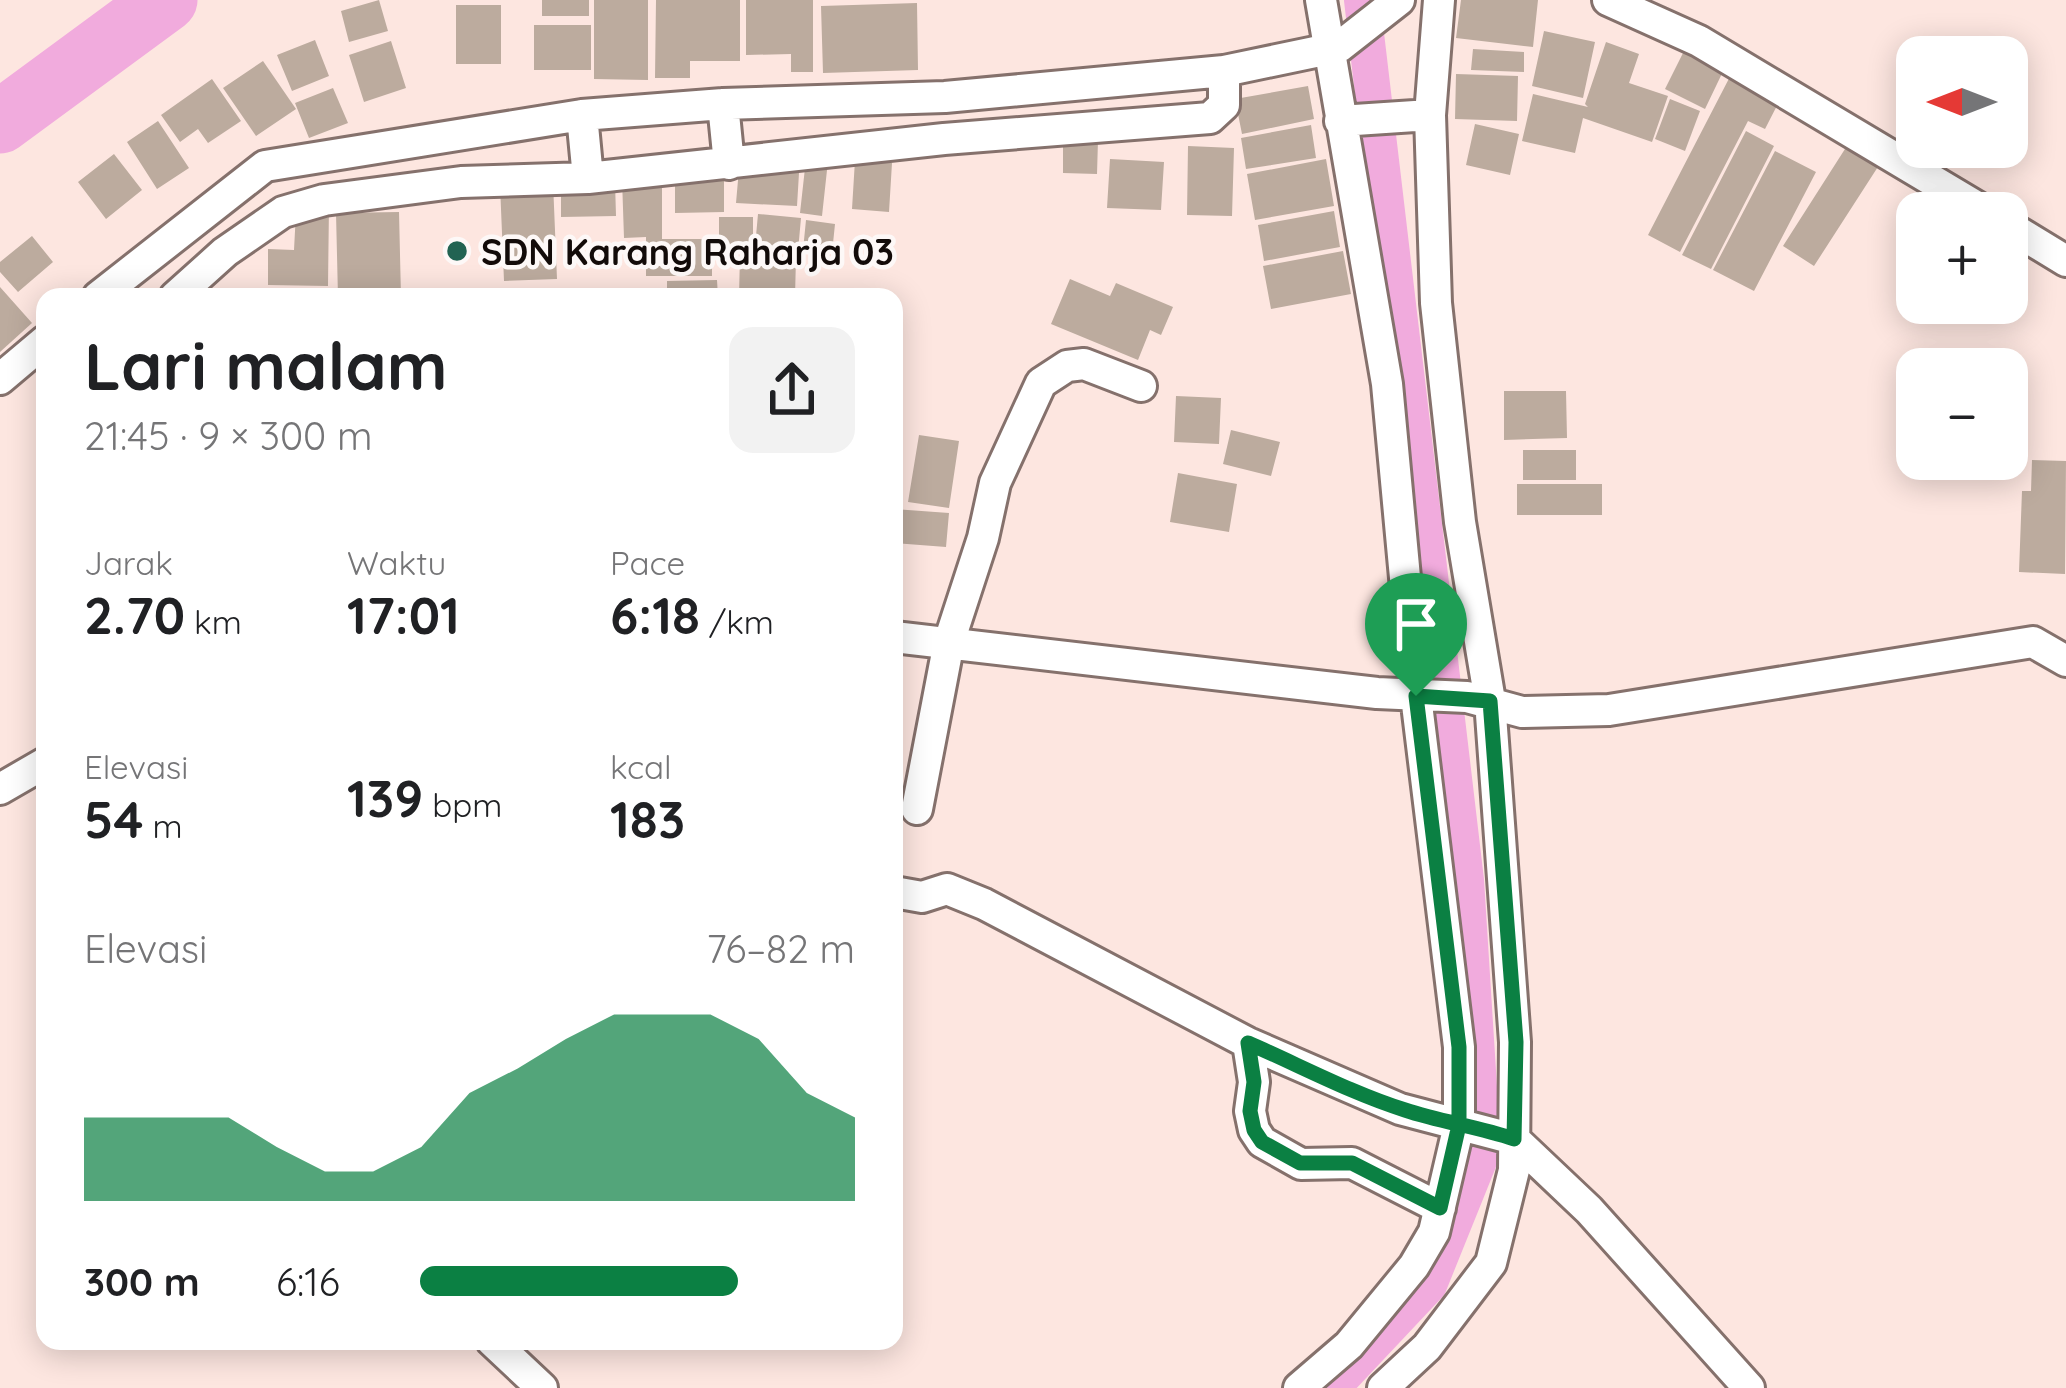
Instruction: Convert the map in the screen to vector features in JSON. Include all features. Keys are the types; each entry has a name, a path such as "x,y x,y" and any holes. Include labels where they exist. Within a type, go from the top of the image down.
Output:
{"street":[{"path":"1321,0 1346,121 1388,384 1459,1047 1486,1132 1514,1170 1491,1263 1427,1347 1383,1388"},
{"path":"115,288 215,236 283,212 321,178 585,145 729,159 945,118 1224,87 1333,49 1399,0"},
{"path":"1299,1388 1349,1345 1414,1266 1434,1232 1440,1208 1486,1132 1516,1042 1436,303 1422,116 1439,0"},
{"path":"1608,0 1717,51 1952,192"},
{"path":"181,288 265,166 321,178 585,145 724,111 945,118 1210,118 1224,87"},
{"path":"724,111 729,159"},
{"path":"1346,121 1422,116"},
{"path":"2028,238 2066,261"},
{"path":"0,380 36,349"},
{"path":"917,808 950,642 983,538 994,483 1041,383 1067,366 1084,364 1142,386"},
{"path":"903,638 1479,699 1522,712 1552,714 1610,710 2033,642 2066,661"},
{"path":"0,789 36,769"},
{"path":"903,894 922,897 947,889 984,904 1248,1043 1400,1109 1486,1132 1589,1210 1749,1388"},
{"path":"1248,1043 1254,1082 1250,1111 1262,1142 1300,1163 1352,1163 1440,1208"},
{"path":"502,1350 542,1388"}],"building":[{"path":"379,0 388,31 349,42 341,11"},
{"path":"542,0 589,0 589,16 542,16"},
{"path":"594,0 648,0 648,80 594,79"},
{"path":"656,0 740,0 740,61 690,61 690,78 655,78"},
{"path":"746,0 813,0 813,72 791,72 791,54 746,55"},
{"path":"1461,0 1538,0 1533,47 1456,38"},
{"path":"917,3 918,70 823,73 821,6"},
{"path":"456,5 501,5 501,64 456,64"},
{"path":"534,25 591,25 591,70 534,70"},
{"path":"1544,31 1595,42 1583,98 1532,86"},
{"path":"315,40 329,76 292,91 277,55"},
{"path":"391,41 406,88 364,102 349,55"},
{"path":"1689,41 1728,61 1705,109 1665,89"},
{"path":"1606,42 1639,54 1629,83 1668,96 1652,142 1583,118 1575,153 1522,141 1533,94 1588,107 1585,104"},
{"path":"1473,49 1524,52 1524,72 1471,70"},
{"path":"263,61 296,109 256,136 223,88"},
{"path":"1736,65 1785,90 1765,129 1748,121 1680,252 1648,235"},
{"path":"1456,74 1518,76 1517,121 1455,119"},
{"path":"212,79 241,121 208,143 198,129 180,142 161,115"},
{"path":"1308,86 1314,119 1242,134 1235,99"},
{"path":"333,88 348,123 309,138 295,103"},
{"path":"1670,99 1700,111 1685,151 1655,139"},
{"path":"158,121 189,168 157,189 127,142"},
{"path":"1475,124 1519,134 1510,175 1466,165"},
{"path":"1311,125 1316,158 1246,169 1241,138"},
{"path":"1746,131 1774,146 1711,269 1682,255"},
{"path":"1852,138 1883,159 1814,266 1783,246"},
{"path":"1063,139 1098,140 1097,174 1063,173"},
{"path":"1188,146 1234,148 1232,216 1187,215"},
{"path":"1775,151 1816,172 1754,291 1713,270"},
{"path":"114,154 142,190 106,219 78,182"},
{"path":"806,159 828,161 822,216 800,213"},
{"path":"1110,159 1164,162 1161,210 1107,208"},
{"path":"1326,159 1334,206 1255,220 1247,174"},
{"path":"855,160 892,163 889,212 852,209"},
{"path":"739,169 799,173 797,206 736,203"},
{"path":"675,172 724,172 724,212 675,213"},
{"path":"622,179 662,179 662,239 712,239 712,276 646,276 646,237 624,238"},
{"path":"553,182 557,279 504,281 500,185"},
{"path":"561,182 615,182 616,216 561,217"},
{"path":"329,205 328,286 268,285 268,249 294,250 296,212"},
{"path":"1334,211 1340,247 1264,261 1258,225"},
{"path":"399,212 401,288 338,288 336,213"},
{"path":"758,214 801,218 798,251 755,247"},
{"path":"719,217 753,217 753,256 796,257 795,288 739,288 740,254 719,254"},
{"path":"806,220 835,224 832,253 803,250"},
{"path":"32,236 53,262 18,292 0,272 0,262"},
{"path":"1343,251 1351,294 1271,309 1263,266"},
{"path":"1070,279 1110,296 1116,283 1173,307 1161,335 1150,330 1138,360 1051,324"},
{"path":"717,280 717,288 667,288 667,281"},
{"path":"0,287 32,323 0,352"},
{"path":"1504,391 1566,391 1567,438 1504,440"},
{"path":"1176,396 1221,398 1219,444 1174,442"},
{"path":"1231,430 1280,442 1271,476 1223,464"},
{"path":"919,435 959,441 949,508 908,502"},
{"path":"1523,450 1576,450 1576,480 1523,480"},
{"path":"2032,460 2066,461 2065,574 2019,572 2022,491 2031,491"},
{"path":"1178,473 1237,484 1229,532 1170,522"},
{"path":"1517,484 1602,484 1602,515 1517,515"},
{"path":"903,510 949,513 946,547 903,544"}],"waterway":[{"path":"0,122 166,0"},
{"path":"1332,1388 1429,1285 1483,1151 1466,880 1362,0"}],"place":[{"name":"SDN Karang Raharja 03","path":"457,251"}],"route":[{"path":"1416,696 1459,1047 1459,1125 1440,1208 1352,1163 1300,1163 1262,1142 1250,1111 1254,1082 1248,1043 1400,1109 1459,1125 1496,1133 1514,1139 1516,1042 1490,701 1416,696"}]}
